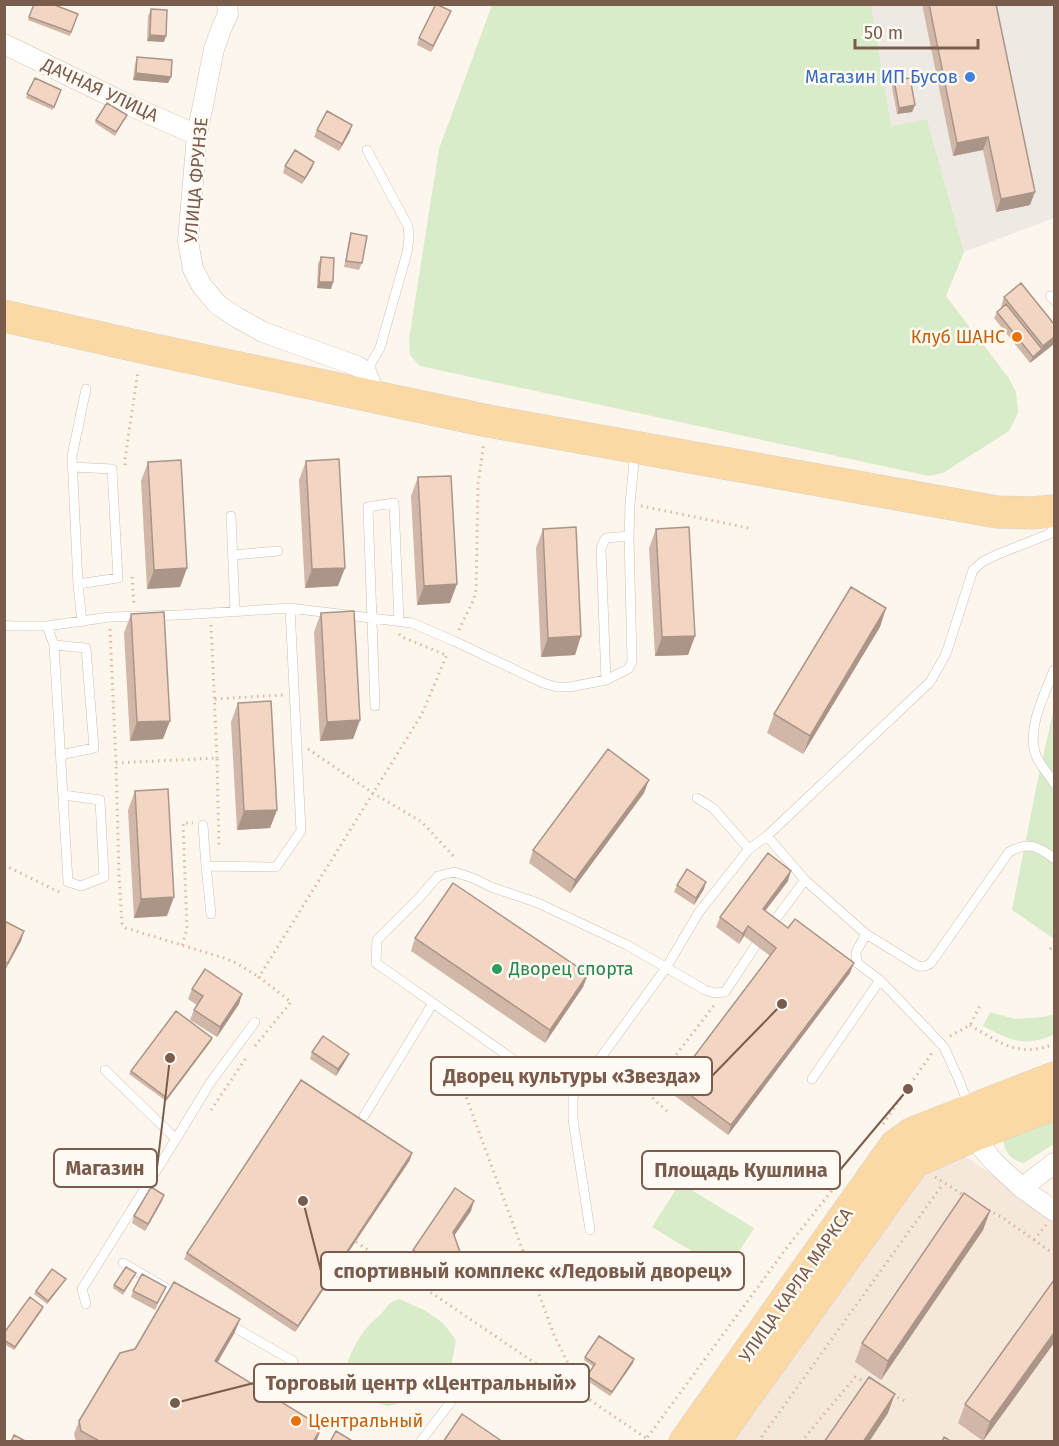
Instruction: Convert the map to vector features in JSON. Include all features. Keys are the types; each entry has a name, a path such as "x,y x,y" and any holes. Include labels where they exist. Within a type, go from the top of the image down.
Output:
{"main road":[{"path":"4,316 141,347 371,385 488,422 997,512 1054,511"},
{"path":"974,1122 1054,1078"},
{"path":"907,1147 974,1122 1054,1104"},
{"name":"УЛИЦА КАРЛА МАРКСА","path":"685,1442 907,1147"},
{"name":"УЛИЦА КАРЛА МАРКСА","path":"713,1442 907,1147"}],"street":[{"name":"УЛИЦА ФРУНЗЕ","path":"225,11 214,50 197,135 188,242 193,269 202,286 218,305 263,332 357,366 371,385"},
{"name":"ДАЧНАЯ УЛИЦА","path":"4,44 131,106 197,135"},
{"path":"974,1122 983,1149 1022,1188 1054,1211"},
{"path":"1022,1188 1054,1163"}],"lane":[{"path":"367,150 408,226 409,238 407,253 371,385"},
{"path":"82,622 72,456 86,389"},
{"path":"4,624 47,626 110,617 290,608 412,623 543,683 557,687 570,687 606,680 628,669 632,662 629,536 636,447"},
{"path":"73,467 111,469 118,578 78,584"},
{"path":"375,706 368,507 394,503 399,621"},
{"path":"231,516 235,612"},
{"path":"590,1230 573,1120 573,1097 666,968 699,912 749,849 767,836 930,682 946,654 973,570 982,562 1054,530"},
{"path":"606,680 602,549 606,538 629,536"},
{"path":"233,555 278,551"},
{"path":"206,866 276,867 301,831 290,608"},
{"path":"47,626 54,645 68,882 81,886 104,877 100,800 63,795"},
{"path":"54,645 86,648 94,748 60,755"},
{"path":"1054,670 1034,721 1034,746 1037,758 1054,783"},
{"path":"697,798 713,807 749,849"},
{"path":"199,824 211,914"},
{"path":"767,836 805,880 866,934 922,967 931,963 1009,852 1028,845 1054,858"},
{"path":"514,1060 376,963 377,940 438,876 454,872 538,903 627,945 705,990 715,993 724,992 756,945"},
{"path":"770,927 805,880"},
{"path":"866,934 856,952 857,963 880,980 944,1047 974,1122"},
{"path":"812,1079 880,980"},
{"path":"364,1116 434,1003"},
{"path":"86,1304 82,1289 210,1083 255,1022"},
{"path":"105,1070 176,1140"},
{"path":"123,1263 183,1298"},
{"path":"223,1321 292,1361"},
{"path":"420,1442 463,1386"}],"path":[{"path":"125,470 141,347"},
{"path":"259,976 422,714 446,655 474,599 478,484 488,422"},
{"path":"630,504 749,528"},
{"path":"131,572 134,617"},
{"path":"211,613 219,866"},
{"path":"110,617 122,923 126,928 236,963 259,976 291,1002 252,1050 208,1113"},
{"path":"399,621 398,631 402,637 446,655"},
{"path":"214,699 294,694"},
{"path":"296,741 373,793 422,822 473,878"},
{"path":"116,763 217,758"},
{"path":"182,945 188,928 183,823 199,824"},
{"path":"4,865 28,878"},
{"path":"1050,949 1054,944"},
{"path":"667,1111 652,1096 650,1089 724,992"},
{"path":"973,1201 943,1184 907,1147 877,1132 940,1042 970,1025 980,1006"},
{"path":"970,1025 1005,1046 1016,1049 1037,1050 1054,1044"},
{"path":"569,1085 505,1043 465,1094 554,1335 585,1397"},
{"path":"356,1242 645,1440 788,1246 843,1176"},
{"path":"758,1442 943,1184"},
{"path":"983,1206 1054,1254"},
{"path":"801,1442 855,1377 875,1387"},
{"path":"885,1392 905,1401"}],"shaded area":[{"path":"873,4 1054,5 1054,218 964,252 927,119 891,126 872,11"},
{"path":"963,1156 1054,1219 1054,1441 728,1442 903,1193 931,1166"}],"green space":[{"path":"492,5 873,5 872,11 891,126 927,119 964,252 946,296 1008,377 1016,392 1018,413 1009,431 943,473 929,476 420,366 410,355 409,339 439,149"},
{"path":"1054,708 1054,939 1012,910"},
{"path":"990,1012 1015,1019 1054,1014 1054,1035 1034,1041 1010,1039 983,1026"},
{"path":"1054,1115 1054,1144 1024,1163 1015,1160 1009,1154 1004,1146 1003,1137"},
{"path":"680,1183 754,1228 726,1272 652,1227"},
{"path":"399,1299 424,1310 443,1323 456,1340 452,1362 444,1380 420,1399 388,1406 356,1397 341,1382 360,1336 389,1305"}],"building":[{"path":"34,4 52,4 78,14 71,32 29,17"},
{"path":"436,4 451,11 433,46 419,38"},
{"name":"Магазин ИП Бусов","path":"929,4 996,4 1035,192 1001,199 988,137 957,143"},
{"path":"151,9 167,10 166,36 150,35"},
{"path":"137,57 172,60 171,77 136,73"},
{"path":"35,78 61,90 54,107 27,94"},
{"path":"910,78 915,105 899,108 894,80"},
{"path":"107,103 127,115 116,132 96,120"},
{"path":"327,111 352,125 342,144 317,130"},
{"path":"295,150 314,162 305,178 285,166"},
{"path":"351,233 367,236 362,263 346,261"},
{"path":"321,257 334,258 333,282 319,282"},
{"path":"1021,283 1054,324 1054,337 1043,346 1004,297"},
{"path":"1006,304 1042,349 1033,357 997,312"},
{"path":"339,459 345,568 312,569 306,461"},
{"path":"181,460 187,568 154,570 148,462"},
{"path":"451,476 457,584 424,586 418,477"},
{"path":"576,527 581,636 548,638 543,529"},
{"path":"689,527 695,636 662,637 656,529"},
{"path":"851,587 886,608 810,736 774,714"},
{"path":"354,611 360,720 327,722 321,613"},
{"path":"164,612 170,721 137,722 131,614"},
{"path":"271,701 277,810 244,811 238,703"},
{"path":"608,749 649,780 575,880 533,850"},
{"path":"168,789 174,897 141,899 135,791"},
{"path":"768,853 791,871 763,909 788,928 795,919 854,963 731,1125 674,1083 776,948 748,926 743,934 720,917"},
{"path":"687,869 706,882 696,898 677,885"},
{"name":"Дворец спорта","path":"453,883 588,974 550,1030 415,938"},
{"path":"4,921 24,931 8,963 4,962"},
{"path":"205,969 242,994 220,1027 194,1010 203,996 192,989"},
{"path":"176,1011 212,1038 167,1098 131,1071"},
{"path":"323,1036 349,1054 338,1069 312,1052"},
{"path":"301,1080 412,1153 298,1326 187,1253"},
{"path":"151,1187 164,1195 148,1224 134,1216"},
{"path":"455,1188 474,1201 453,1232 462,1258 451,1275 413,1250"},
{"path":"964,1193 990,1211 888,1361 862,1343"},
{"path":"126,1267 136,1273 124,1291 114,1285"},
{"path":"52,1269 66,1279 48,1301 36,1291"},
{"path":"142,1274 166,1287 157,1303 133,1291"},
{"path":"1054,1280 1054,1333 990,1422 965,1404"},
{"path":"174,1282 240,1319 215,1361 322,1427 313,1442 101,1442 81,1431 79,1421 120,1353 135,1349"},
{"path":"30,1297 43,1307 15,1347 4,1340 4,1333"},
{"path":"599,1336 634,1359 612,1392 587,1376 595,1364 585,1357"},
{"path":"869,1377 895,1394 863,1442 824,1442"},
{"path":"462,1414 503,1442 443,1442"},
{"path":"336,1431 354,1442 330,1442"},
{"path":"14,1435 27,1442 11,1442"},
{"path":"944,1437 952,1442 942,1442"}],"place":[{"name":"Магазин ИП Бусов","path":"970,77"},
{"name":"Клуб ШАНС","path":"1017,337"},
{"name":"Дворец спорта","path":"497,969"},
{"name":"Дворец культуры «Звезда»","path":"782,1004"},
{"name":"Магазин","path":"170,1058"},
{"name":"Площадь Кушлина","path":"908,1089"},
{"name":"спортивный комплекс «Ледовый дворец»","path":"303,1201"},
{"name":"Торговый центр «Центральный»","path":"175,1403"},
{"name":"Центральный","path":"296,1421"}]}
